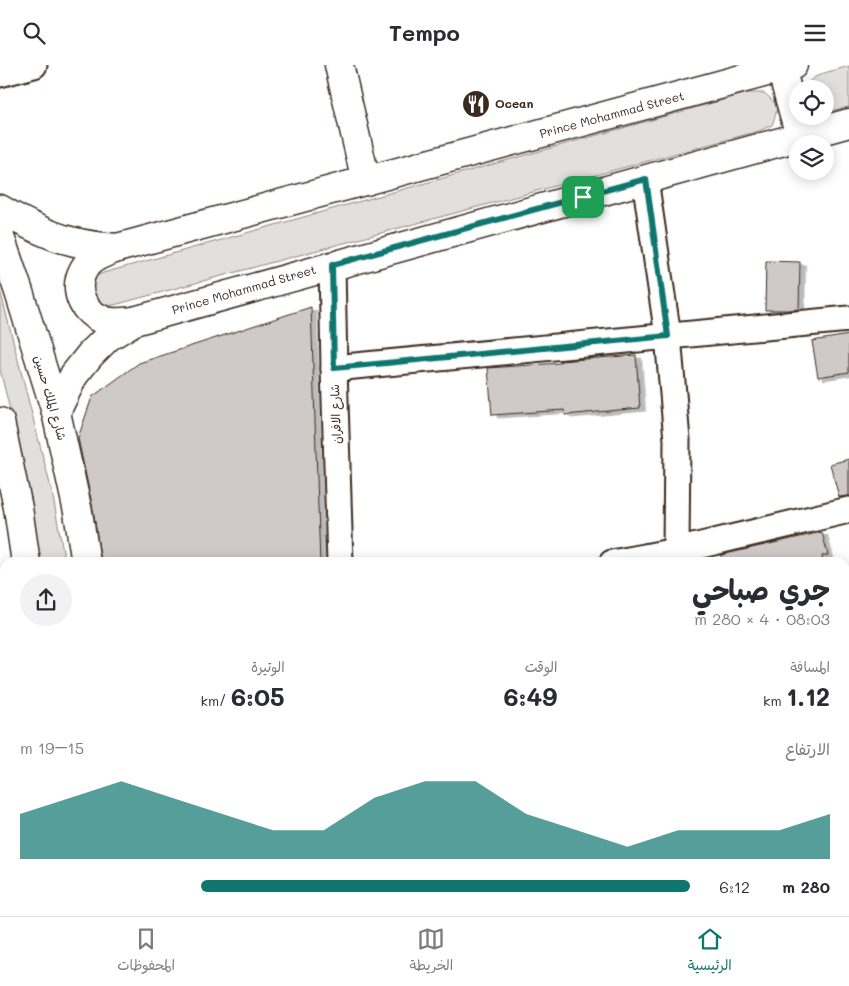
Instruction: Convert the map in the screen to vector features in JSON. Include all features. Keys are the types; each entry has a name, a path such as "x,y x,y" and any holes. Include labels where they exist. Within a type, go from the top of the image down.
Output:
{"main road":[{"path":"339,65 366,181"},
{"path":"787,67 800,135"},
{"name":"Prince Mohammad Street","path":"0,209 23,223 69,241 117,249 787,67"},
{"name":"Prince Mohammad Street","path":"807,135 849,123"},
{"name":"Prince Mohammad Street","path":"56,412 74,375 90,355 108,337 134,321 789,140"},
{"name":"شارع الملك حسين","path":"0,237 56,412 78,512 85,557"},
{"path":"117,249 102,254 90,261 81,274 78,288 82,303 91,314 104,321 134,321"},
{"path":"0,422 18,508 25,557"}],"street":[{"path":"0,74 34,65"},
{"path":"646,179 668,336 678,440 677,557 849,510"},
{"name":"شارع الافران","path":"332,265 340,557"},
{"path":"334,368 849,319"}],"shaded area":[{"path":"849,66 849,107 834,110 834,80 811,80 830,71"},
{"path":"748,93 764,93 773,101 776,107 776,114 772,125 759,131 114,305 103,306 95,303 90,283 94,277 103,273"},
{"path":"0,290 52,492 64,557 38,557 11,414 0,370"}],"building":[{"path":"766,261 800,262 799,309 765,310"},
{"path":"311,307 320,557 100,557 93,509 78,438 92,397 139,363"},
{"path":"849,335 849,372 818,377 812,341"},
{"path":"636,355 640,408 565,415 564,410 492,415 488,368"},
{"path":"849,459 849,496 839,497 830,464"},
{"path":"822,532 828,555 822,557 721,557 721,555"}],"place":[{"name":"Ocean","path":"476,104"}],"route":[{"path":"646,179 668,336 334,368 332,265 583,197 646,179"}]}
